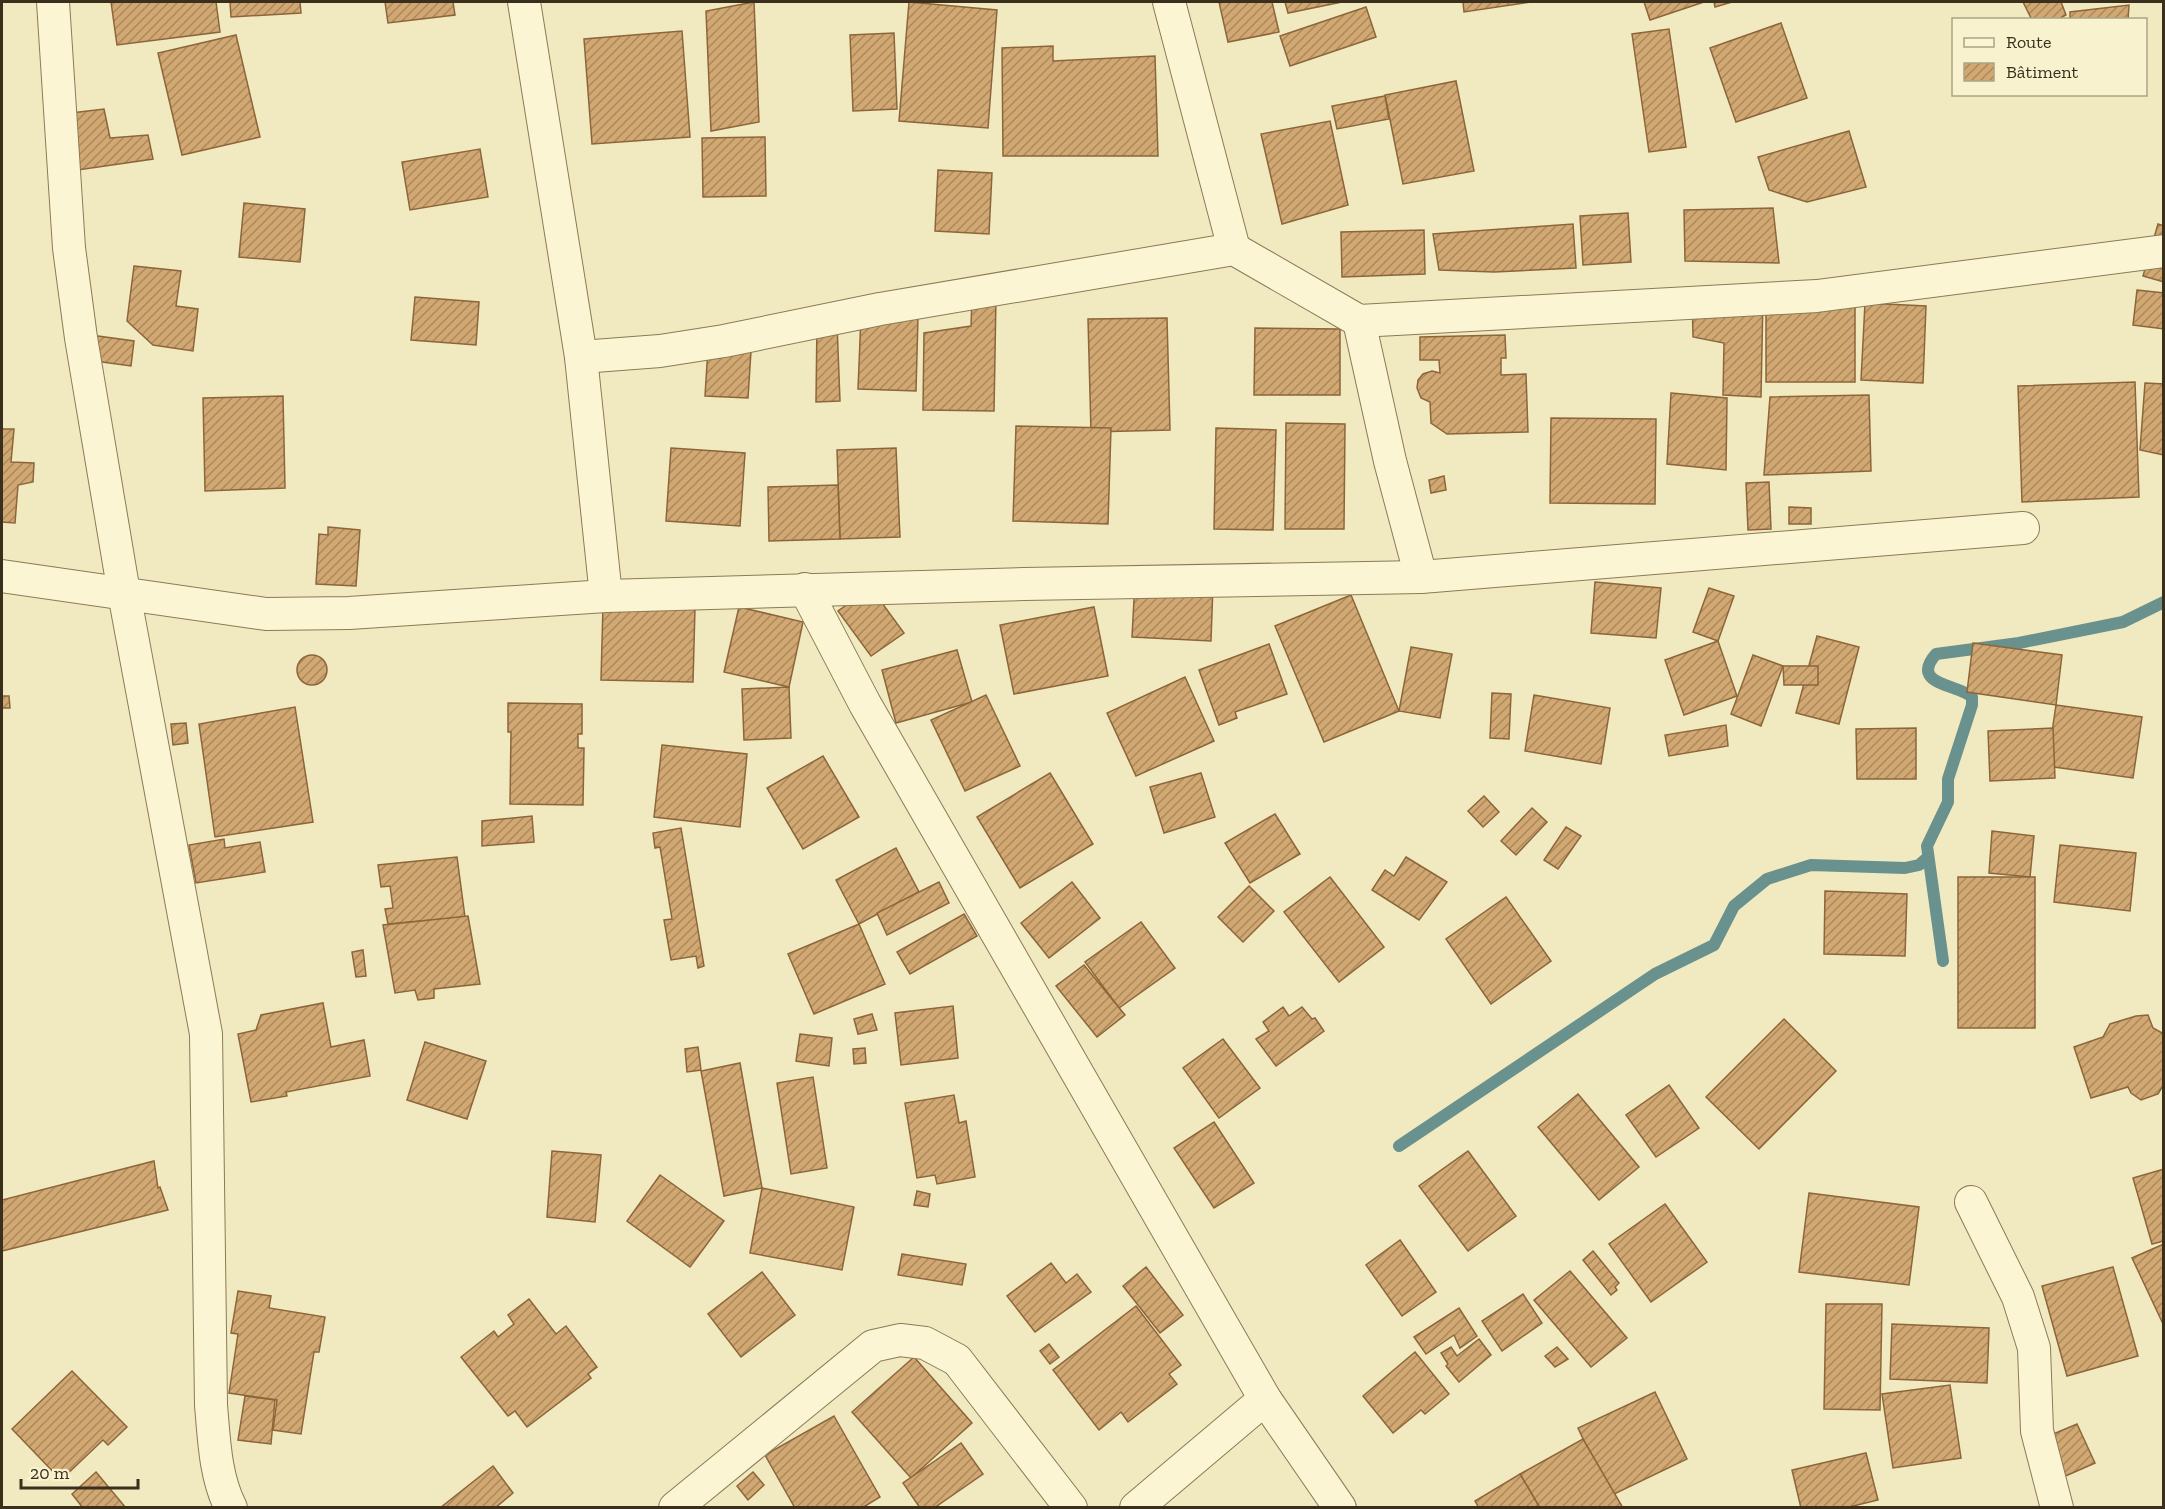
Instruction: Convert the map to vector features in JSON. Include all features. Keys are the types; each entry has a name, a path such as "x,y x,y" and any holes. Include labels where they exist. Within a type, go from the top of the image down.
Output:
{"street":[{"path":"53,2 69,248 81,338 124,593 206,1034 211,1405 215,1454 225,1497 231,1508"},
{"path":"524,2 581,357 606,596"},
{"path":"1169,2 1234,249"},
{"path":"581,357 660,351 724,341 880,309 1234,249 1359,321 1817,296 2163,251"},
{"path":"1359,321 1390,461 1421,577"},
{"path":"2,576 266,614 360,612 606,596 805,589 1421,577 2023,528"},
{"path":"805,589 865,704 1265,1399 1340,1508"},
{"path":"1971,1202 2018,1297 2034,1348 2037,1431 2057,1508"},
{"path":"675,1508 873,1346 900,1340 925,1342 957,1360 1071,1508"},
{"path":"1136,1508 1265,1399"}],"building":[{"path":"111,2 216,2 220,32 117,45"},
{"path":"230,2 300,2 301,13 231,17"},
{"path":"385,2 453,2 455,15 388,23"},
{"path":"754,2 759,122 711,131 706,11"},
{"path":"909,2 997,10 988,128 899,121"},
{"path":"1219,2 1272,2 1279,32 1228,42"},
{"path":"1285,2 1342,2 1288,13"},
{"path":"1463,2 1531,2 1464,12"},
{"path":"1644,2 1704,2 1650,20"},
{"path":"1714,2 1732,2 1715,7"},
{"path":"2023,2 2061,2 2066,15 2061,18 2031,18"},
{"path":"2129,5 2128,18 2070,18 2070,12"},
{"path":"1366,7 1376,37 1290,66 1280,36"},
{"path":"1781,23 1807,98 1736,122 1710,48"},
{"path":"1669,29 1686,147 1649,152 1632,34"},
{"path":"682,31 690,137 592,144 584,39"},
{"path":"894,33 897,109 853,111 850,35"},
{"path":"236,35 260,137 182,155 158,53"},
{"path":"1053,46 1053,61 1155,56 1158,156 1003,156 1002,48"},
{"path":"1456,81 1474,171 1403,184 1385,95"},
{"path":"1385,96 1389,119 1337,129 1332,106"},
{"path":"104,109 110,138 148,135 153,159 71,171 63,114"},
{"path":"1330,121 1348,205 1282,224 1261,134"},
{"path":"1849,131 1866,187 1807,202 1769,190 1758,157"},
{"path":"765,137 766,196 703,197 702,138"},
{"path":"480,149 488,197 410,210 402,162"},
{"path":"938,170 992,173 989,234 935,231"},
{"path":"244,203 305,209 300,262 239,257"},
{"path":"1773,208 1779,263 1685,261 1684,210"},
{"path":"1628,213 1631,262 1583,265 1580,216"},
{"path":"1573,224 1576,268 1494,272 1439,270 1433,234"},
{"path":"2158,224 2164,226 2164,282 2143,276"},
{"path":"1424,230 1425,274 1342,277 1341,232"},
{"path":"134,266 181,271 176,306 198,309 193,351 153,345 127,321"},
{"path":"2137,290 2164,293 2164,329 2133,325"},
{"path":"1692,291 1763,297 1761,397 1723,395 1724,343 1693,337"},
{"path":"415,297 479,302 476,345 411,340"},
{"path":"996,297 994,411 923,410 924,333 971,326 972,298"},
{"path":"1865,303 1926,306 1923,383 1861,380"},
{"path":"1766,305 1855,306 1855,382 1766,382"},
{"path":"861,316 918,317 916,391 858,389"},
{"path":"1167,318 1170,430 1091,432 1088,319"},
{"path":"817,321 837,324 840,401 816,402"},
{"path":"1255,328 1340,329 1340,395 1254,395"},
{"path":"76,333 134,341 131,366 73,358"},
{"path":"1505,335 1506,358 1501,358 1501,375 1526,374 1528,432 1447,434 1431,423 1430,402 1421,398 1417,388 1418,380 1423,374 1432,371 1440,373 1439,360 1420,360 1420,337"},
{"path":"708,348 751,351 748,398 705,396"},
{"path":"2135,382 2139,497 2022,502 2018,386"},
{"path":"2145,383 2164,384 2164,455 2140,450"},
{"path":"1671,393 1727,398 1726,470 1667,464"},
{"path":"1869,395 1871,471 1764,475 1770,397"},
{"path":"283,396 285,488 205,491 203,398"},
{"path":"1551,418 1656,419 1655,504 1550,503"},
{"path":"1286,423 1345,424 1344,529 1285,529"},
{"path":"1016,426 1111,428 1108,524 1013,521"},
{"path":"1216,428 1276,430 1273,530 1214,529"},
{"path":"2,429 14,429 11,462 34,463 33,482 18,485 15,523 2,522"},
{"path":"671,448 745,453 740,526 666,521"},
{"path":"896,448 900,537 840,539 837,450"},
{"path":"1444,476 1446,490 1431,493 1429,480"},
{"path":"1769,482 1771,529 1748,530 1746,483"},
{"path":"838,485 840,539 769,541 768,487"},
{"path":"1789,507 1811,508 1811,524 1789,524"},
{"path":"328,527 360,530 356,586 316,584 319,534 328,535"},
{"path":"1135,581 1213,584 1211,641 1132,637"},
{"path":"1595,582 1661,588 1656,638 1591,633"},
{"path":"871,588 904,633 871,656 838,611"},
{"path":"1709,588 1734,596 1718,641 1693,632"},
{"path":"1351,595 1399,711 1324,742 1275,626"},
{"path":"603,605 695,608 693,682 601,680"},
{"path":"739,607 803,622 789,687 724,672"},
{"path":"1094,607 1108,676 1014,694 1000,625"},
{"path":"1817,636 1859,647 1839,724 1796,713"},
{"path":"1718,641 1737,696 1684,715 1665,660"},
{"path":"1973,643 2062,655 2056,705 1967,692"},
{"path":"1269,644 1287,694 1235,712 1237,718 1219,725 1199,670"},
{"path":"1411,647 1452,654 1440,718 1399,711"},
{"path":"957,650 972,702 896,723 882,670"},
{"path":"312,655 318,656 326,664 326,676 318,684 312,685 306,684 298,676 297,670 298,664 306,656"},
{"path":"1753,655 1783,666 1761,726 1731,714"},
{"path":"1783,666 1818,666 1818,685 1784,685"},
{"path":"1185,677 1214,741 1136,776 1107,713"},
{"path":"789,687 791,738 744,740 742,689"},
{"path":"1492,693 1511,694 1509,739 1490,738"},
{"path":"986,695 1020,766 965,791 931,720"},
{"path":"1534,695 1610,708 1601,764 1525,751"},
{"path":"2,696 9,696 10,708 2,708"},
{"path":"508,703 582,704 582,734 578,734 578,748 584,748 583,805 510,804 511,732 508,732"},
{"path":"2056,705 2142,717 2133,778 2047,766"},
{"path":"295,707 313,822 215,837 199,724"},
{"path":"186,723 188,743 173,745 171,724"},
{"path":"1726,725 1728,746 1669,756 1665,735"},
{"path":"1916,728 1916,779 1857,779 1856,729"},
{"path":"2053,728 2055,778 1990,781 1988,731"},
{"path":"662,745 747,754 740,827 654,817"},
{"path":"823,756 859,817 803,849 767,788"},
{"path":"1050,773 1093,844 1020,888 977,817"},
{"path":"1201,773 1215,817 1164,833 1150,787"},
{"path":"1484,796 1499,812 1483,827 1468,811"},
{"path":"1532,808 1547,822 1516,855 1501,841"},
{"path":"1275,814 1300,854 1250,883 1225,843"},
{"path":"532,816 534,842 482,846 482,821"},
{"path":"1566,827 1581,836 1558,869 1544,860"},
{"path":"681,828 704,966 698,968 696,956 671,960 664,920 672,919 660,847 655,848 653,833"},
{"path":"1992,831 2034,836 2030,877 1989,873"},
{"path":"224,839 225,848 260,842 265,872 196,883 189,845"},
{"path":"2060,845 2136,853 2130,911 2054,902"},
{"path":"896,848 919,892 859,924 836,880"},
{"path":"457,857 465,917 388,924 385,909 393,908 390,886 381,887 378,865"},
{"path":"1406,857 1447,882 1419,920 1372,890 1385,870 1394,876"},
{"path":"1330,877 1384,947 1339,982 1284,912"},
{"path":"1958,877 2035,877 2035,1028 1958,1028"},
{"path":"939,882 949,903 887,935 877,913"},
{"path":"1072,882 1100,918 1049,958 1021,923"},
{"path":"1249,886 1274,911 1243,942 1218,917"},
{"path":"1825,891 1907,894 1905,956 1824,954"},
{"path":"1506,897 1551,961 1491,1004 1446,939"},
{"path":"964,914 977,936 910,974 897,952"},
{"path":"468,916 480,984 434,989 434,998 418,1000 415,990 395,993 383,925"},
{"path":"1141,922 1175,968 1119,1008 1085,962"},
{"path":"859,924 885,984 814,1014 788,954"},
{"path":"363,950 366,976 356,977 352,952"},
{"path":"1084,965 1125,1015 1097,1037 1056,986"},
{"path":"323,1003 331,1047 364,1040 370,1076 286,1092 287,1096 251,1102 238,1034 256,1030 261,1015"},
{"path":"953,1006 958,1058 901,1065 895,1013"},
{"path":"1283,1007 1289,1016 1302,1007 1312,1019 1315,1018 1324,1031 1276,1066 1256,1039 1269,1031 1263,1022"},
{"path":"872,1014 877,1030 858,1034 854,1019"},
{"path":"2148,1015 2153,1028 2164,1034 2164,1084 2158,1094 2141,1100 2131,1093 2128,1087 2091,1098 2074,1047 2103,1037 2110,1024"},
{"path":"1784,1019 1836,1071 1759,1149 1706,1097"},
{"path":"800,1034 832,1038 829,1066 796,1061"},
{"path":"1223,1039 1260,1088 1219,1118 1183,1068"},
{"path":"425,1042 486,1061 467,1119 407,1100"},
{"path":"698,1047 701,1070 687,1072 685,1049"},
{"path":"865,1048 866,1063 854,1064 853,1049"},
{"path":"740,1063 762,1188 724,1196 701,1071"},
{"path":"813,1077 827,1168 791,1174 777,1083"},
{"path":"1669,1085 1699,1128 1656,1157 1626,1115"},
{"path":"1578,1094 1639,1167 1599,1200 1538,1127"},
{"path":"954,1095 959,1123 966,1121 975,1177 937,1184 935,1175 917,1178 905,1103"},
{"path":"1214,1122 1254,1183 1214,1208 1174,1148"},
{"path":"552,1151 601,1155 595,1222 547,1217"},
{"path":"1468,1151 1516,1216 1468,1251 1419,1186"},
{"path":"154,1161 158,1188 160,1187 168,1210 2,1251 2,1200"},
{"path":"2164,1169 2164,1241 2152,1244 2133,1178"},
{"path":"660,1175 724,1221 690,1267 627,1221"},
{"path":"762,1188 854,1207 842,1270 750,1253"},
{"path":"917,1191 930,1194 928,1207 914,1205"},
{"path":"1809,1193 1919,1207 1909,1285 1799,1272"},
{"path":"1665,1204 1707,1262 1651,1302 1609,1244"},
{"path":"1400,1240 1436,1292 1402,1316 1366,1265"},
{"path":"2164,1244 2164,1326 2132,1258"},
{"path":"1593,1251 1619,1283 1615,1287 1617,1290 1611,1295 1583,1260"},
{"path":"902,1254 966,1264 962,1285 898,1275"},
{"path":"1051,1263 1066,1283 1077,1274 1091,1292 1035,1332 1007,1296"},
{"path":"1146,1267 1183,1315 1160,1333 1123,1286"},
{"path":"2113,1267 2138,1356 2067,1376 2042,1286"},
{"path":"1570,1271 1627,1338 1591,1367 1534,1300"},
{"path":"762,1272 795,1315 741,1357 708,1314"},
{"path":"238,1291 271,1296 269,1308 325,1317 319,1352 314,1352 301,1434 273,1430 277,1400 229,1393 238,1334 231,1333"},
{"path":"1523,1294 1542,1323 1502,1351 1482,1321"},
{"path":"529,1299 556,1334 566,1326 597,1367 588,1374 591,1378 527,1427 515,1411 508,1416 461,1357 494,1331 498,1337 514,1324 508,1315"},
{"path":"1826,1304 1882,1304 1880,1410 1824,1409"},
{"path":"1136,1306 1181,1365 1169,1374 1177,1384 1128,1422 1121,1412 1099,1430 1053,1370"},
{"path":"1459,1308 1477,1336 1460,1348 1454,1335 1426,1354 1414,1337"},
{"path":"1892,1324 1989,1328 1987,1383 1890,1379"},
{"path":"1479,1339 1491,1355 1459,1382 1446,1366 1448,1364 1441,1353 1451,1347 1457,1356"},
{"path":"1049,1344 1059,1357 1050,1364 1040,1351"},
{"path":"1557,1347 1568,1359 1555,1367 1545,1356"},
{"path":"1415,1352 1449,1394 1425,1414 1421,1410 1393,1433 1363,1396"},
{"path":"914,1357 972,1423 911,1478 852,1412"},
{"path":"72,1371 127,1427 108,1445 103,1440 61,1480 12,1429"},
{"path":"1950,1385 1961,1458 1893,1468 1882,1394"},
{"path":"1655,1392 1687,1459 1610,1496 1578,1428"},
{"path":"245,1396 275,1400 271,1444 238,1440"},
{"path":"834,1416 880,1497 862,1508 795,1508 765,1455"},
{"path":"2077,1424 2095,1463 2061,1478 2044,1438"},
{"path":"1583,1439 1623,1508 1540,1508 1520,1474"},
{"path":"961,1443 983,1474 934,1508 920,1508 903,1483"},
{"path":"1866,1453 1878,1500 1845,1508 1801,1508 1792,1470"},
{"path":"493,1466 513,1493 495,1508 440,1508"},
{"path":"96,1472 126,1508 83,1508 72,1494"},
{"path":"753,1472 764,1485 748,1500 737,1486"},
{"path":"1520,1474 1540,1508 1479,1508 1475,1501"}],"waterway":[{"path":"1943,961 1927,846 1948,802 1948,779 1972,705 1972,697 1932,678 1928,672 1929,664 1936,654 2019,643 2123,622 2164,602"},
{"path":"1399,1146 1655,974 1714,945 1734,906 1767,879 1811,865 1905,868 1919,865 1927,858"}]}
